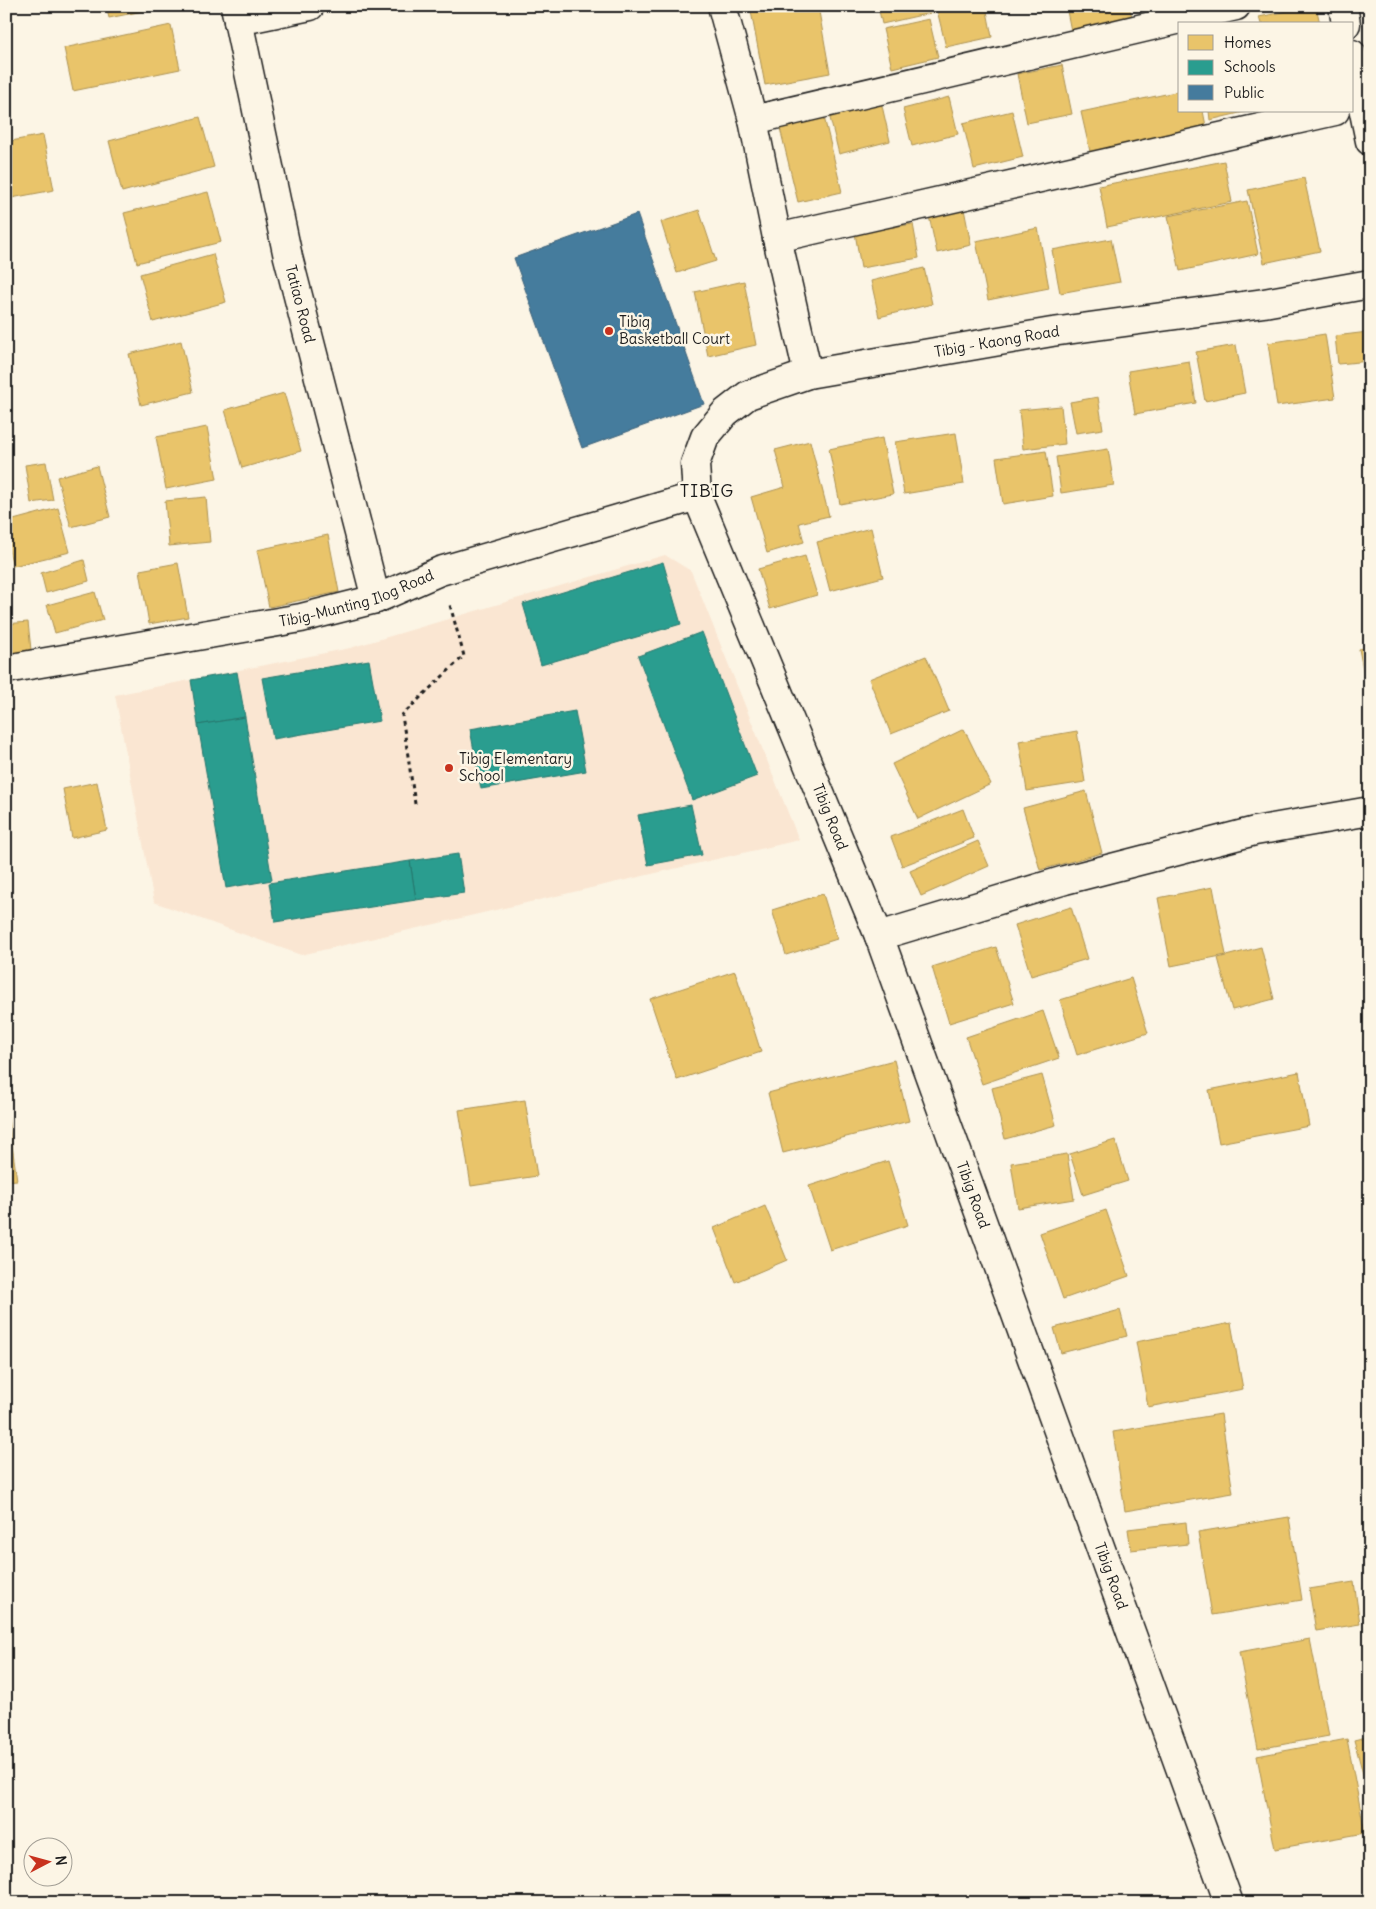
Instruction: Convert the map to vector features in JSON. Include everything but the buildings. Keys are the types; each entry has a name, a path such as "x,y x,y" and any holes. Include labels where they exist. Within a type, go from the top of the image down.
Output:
{"street":[{"path":"236,14 310,6"},
{"path":"722,6 753,120 777,238 808,374"},
{"path":"753,120 1236,6"},
{"path":"1343,6 1346,22"},
{"name":"Tatiao Road","path":"236,14 288,257 376,599"},
{"path":"1354,75 1357,106 1370,141"},
{"path":"777,238 1331,112"},
{"name":"Tibig - Kaong Road","path":"696,496 695,464 705,437 725,413 748,395 808,374 1052,332 1264,302 1370,284"},
{"name":"Tibig-Munting Ilog Road","path":"6,669 300,618 376,599 440,571 696,496"},
{"name":"Tibig Road","path":"696,496 879,936 1229,1903"},
{"path":"879,936 1065,880 1245,834 1370,811"}],"path":[{"path":"415,804 402,715 464,656 440,571"}],"shaded area":[{"name":"Tibig Elementary School","path":"665,555 691,571 799,840 301,955 154,902 115,695 350,648"}],"place":[{"name":"Tibig Basketball Court","path":"609,331"},
{"name":"Tibig Elementary School","path":"449,768"}],"district":[{"name":"TIBIG","path":"707,491"}]}
